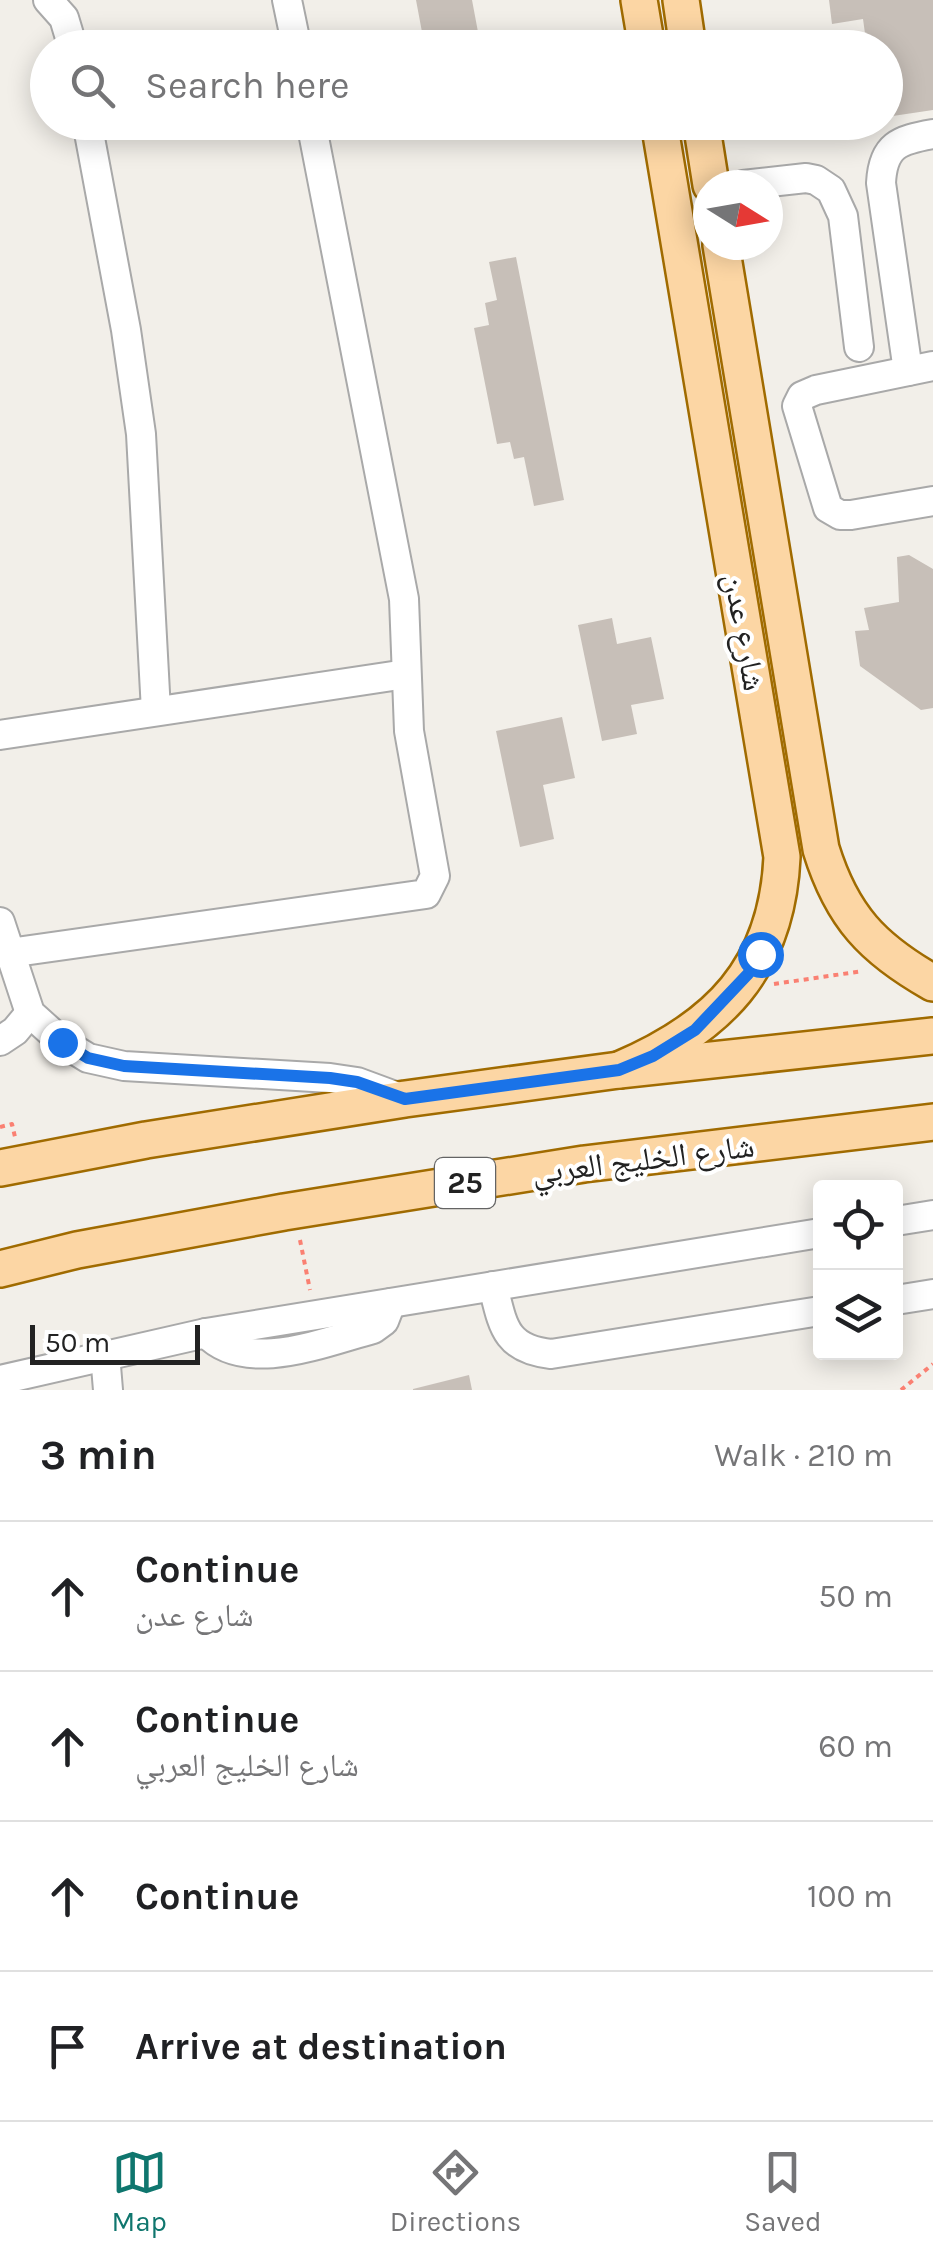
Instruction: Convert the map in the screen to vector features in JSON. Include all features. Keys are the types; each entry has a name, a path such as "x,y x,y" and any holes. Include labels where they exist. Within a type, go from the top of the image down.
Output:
{"main road":[{"path":"639,0 644,30"},
{"path":"681,0 685,30"},
{"name":"شارع عدن","path":"619,1070 653,1056 695,1030 748,974 770,934 781,883 779,824 663,140"},
{"path":"703,140 708,170"},
{"path":"680,248 693,258"},
{"name":"شارع عدن","path":"723,260 821,850 830,878 858,926 879,949 933,983"},
{"path":"691,311 707,296 721,298 731,308"},
{"path":"728,534 767,526"},
{"path":"768,757 784,766 800,758 803,749"},
{"path":"0,1168 146,1140 405,1099 619,1070 933,1036"},
{"name":"شارع الخليج العربي","path":"0,1269 77,1250 584,1164 933,1122"}],"street":[{"path":"48,0 66,30"},
{"path":"73,30 76,0"},
{"path":"288,0 294,30"},
{"path":"933,134 903,140 890,150 880,183 920,369 816,390 802,396 797,406 828,508 851,515 933,501"},
{"path":"90,140 141,434 156,712"},
{"path":"10,953 426,894 436,876 409,730 404,599 315,140"},
{"path":"783,180 816,180 831,190 836,199 844,227 860,347"},
{"path":"844,227 886,221"},
{"path":"0,735 406,674"},
{"path":"0,922 30,1013 62,1042 88,1058 124,1066 330,1078 357,1082 405,1099"},
{"path":"0,1041 15,1032 30,1013"},
{"path":"903,1220 933,1215"},
{"path":"0,1380 206,1333 813,1234"},
{"path":"493,1286 503,1322 514,1342 529,1351 551,1354 813,1313"},
{"path":"903,1299 933,1294"},
{"path":"206,1333 220,1347 242,1353 274,1352 373,1330 384,1321 390,1303"},
{"path":"105,1354 108,1390"}],"path":[{"path":"734,989 902,966"},
{"path":"295,1211 315,1315"},
{"path":"901,1390 933,1364"}],"building":[{"path":"416,0 472,0 478,30 422,30"},
{"path":"829,0 933,0 933,110 903,114 903,30 865,30 863,19 832,24"},
{"path":"516,257 564,500 534,506 524,457 514,459 510,442 497,444 474,328 489,325 485,303 497,300 489,262"},
{"path":"909,555 933,569 933,708 921,710 860,666 855,631 869,630 864,608 899,602 897,557"},
{"path":"612,618 617,644 651,637 664,699 631,705 637,734 602,741 578,625"},
{"path":"562,717 575,778 543,785 554,839 520,847 496,731"},
{"path":"469,1375 472,1390 413,1390 413,1389"}],"route":[{"path":"62,1042 88,1058 124,1066 330,1078 357,1082 405,1099 619,1070 653,1056 695,1030 748,974 760,954"}]}
